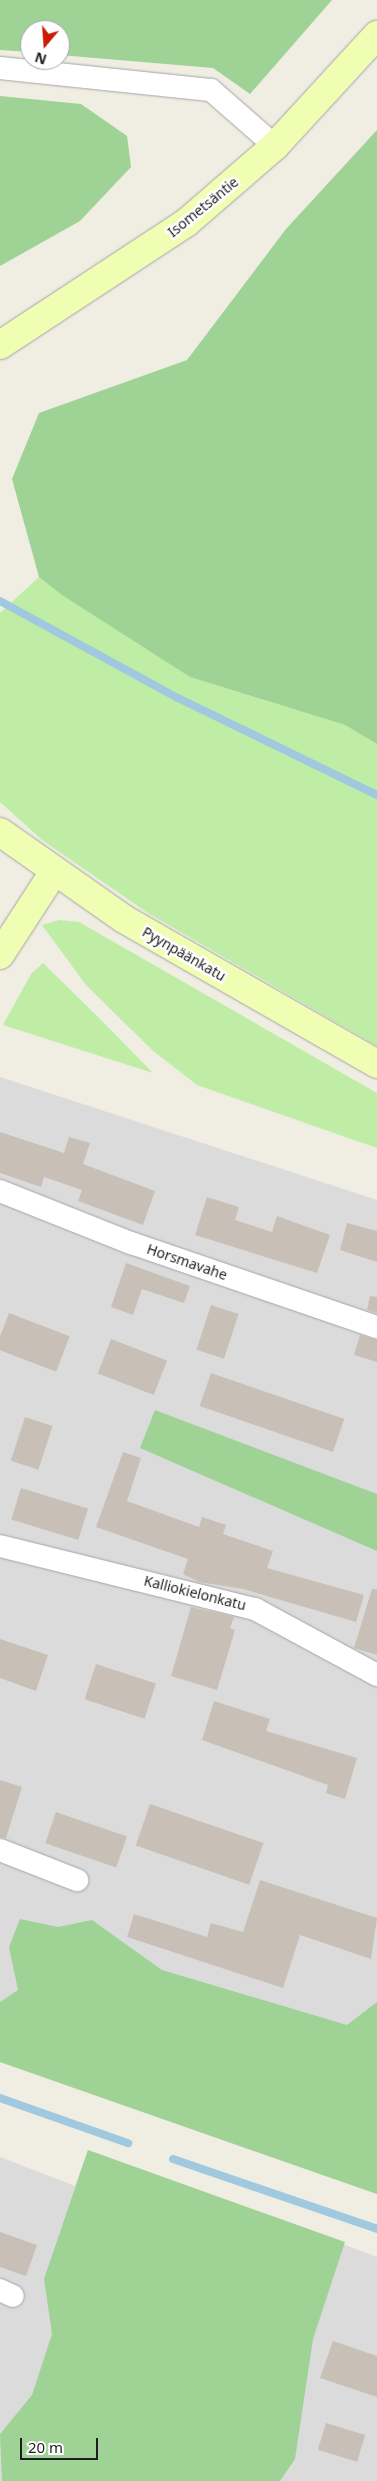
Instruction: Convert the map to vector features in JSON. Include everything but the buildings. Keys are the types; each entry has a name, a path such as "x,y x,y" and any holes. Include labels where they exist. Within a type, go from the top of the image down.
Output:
{"main road":[{"name":"Isometsäntie","path":"0,345 186,223 275,146 377,35"},
{"name":"Pyynpäänkatu","path":"0,832 54,872 124,919 377,1064"},
{"path":"0,955 54,872"}],"street":[{"path":"0,68 211,90 275,146"},
{"name":"Horsmavahe","path":"0,1191 131,1243 377,1327"},
{"name":"Kalliokielonkatu","path":"0,1546 255,1609 377,1675"},
{"path":"0,1850 77,1880"}],"shaded area":[{"path":"0,1077 377,1200 377,2194 0,2062"},
{"path":"88,2150 377,2257 377,2481 0,2481 0,2157 75,2186"}],"green space":[{"path":"0,0 332,0 250,94 213,68 70,56 70,20 20,20 20,51 0,50"},
{"path":"0,96 81,104 127,136 131,167 80,221 0,266"},
{"path":"377,130 377,744 345,725 190,677 62,595 39,577 12,479 39,413 187,360 286,229"},
{"path":"39,577 190,677 345,725 377,744 377,1046 148,913 42,840 0,802 0,613"},
{"path":"59,920 79,922 377,1093 377,1148 197,1085 152,1050 86,985 42,925"},
{"path":"43,963 153,1073 3,1025 31,974"},
{"path":"155,1410 377,1494 377,1551 140,1448"},
{"path":"20,1919 58,1927 92,1920 162,1970 347,2025 377,2002 377,2194 0,2062 0,2002 18,1990 9,1947"},
{"path":"88,2150 345,2242 313,2339 295,2459 280,2481 2,2481 0,2434 32,2395 52,2334 44,2279"}],"waterway":[{"path":"0,601 178,698 377,795"},
{"path":"0,2098 128,2143"},
{"path":"173,2159 377,2229"}]}
